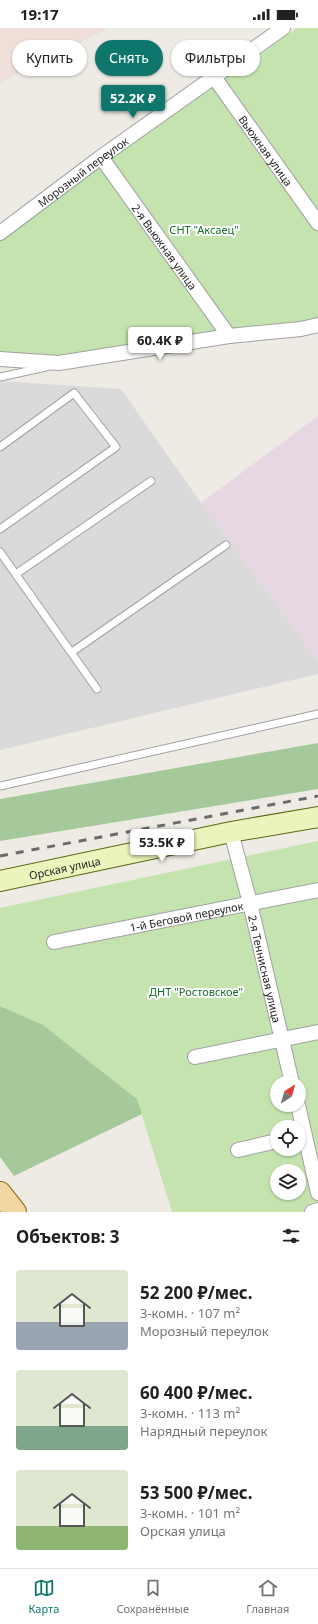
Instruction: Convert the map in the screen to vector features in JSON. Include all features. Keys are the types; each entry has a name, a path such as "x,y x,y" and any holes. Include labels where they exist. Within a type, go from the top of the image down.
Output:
{"main road":[{"name":"Орская улица","path":"0,881 231,832 318,817"},
{"path":"0,1193 15,1212"}],"street":[{"name":"Морозный переулок","path":"0,233 101,157 283,28"},
{"name":"Вьюжная улица","path":"214,77 318,223"},
{"name":"2-я Вьюжная улица","path":"101,157 229,336"},
{"path":"0,359 59,363 229,336 301,329 318,325"},
{"name":"2-я Теннисная улица","path":"231,832 250,903 290,1076"},
{"name":"1-й Беговой переулок","path":"54,942 318,890"},
{"path":"195,1057 318,1032"},
{"path":"300,1112 308,1135 318,1193"},
{"path":"238,1150 270,1143"},
{"path":"312,1212 318,1210"}],"lane":[{"path":"0,377 59,363"},
{"path":"0,447 74,393 116,447 0,529"},
{"path":"16,574 151,481"},
{"path":"72,652 226,545"},
{"path":"0,552 97,689"},
{"path":"0,786 318,714"}],"shaded area":[{"path":"0,28 109,28 85,40 12,40 12,76 14,76 0,84"},
{"path":"0,381 121,389 201,503 318,660 318,674 0,750"},
{"path":"318,416 318,660 201,503"}],"green space":[{"name":"СНТ \"Аксаец\"","path":"297,28 318,28 318,327 114,360 0,356 0,233 227,76 260,76 260,54"},
{"path":"318,743 318,789 0,841 0,799"},
{"name":"ДНТ \"Ростовское\"","path":"318,841 318,1212 172,1212 137,1099 43,1025 0,1006 0,908"},
{"path":"0,1006 43,1025 137,1099 142,1114 14,1176 0,1157"}],"railway":[{"path":"0,856 318,796"}]}
